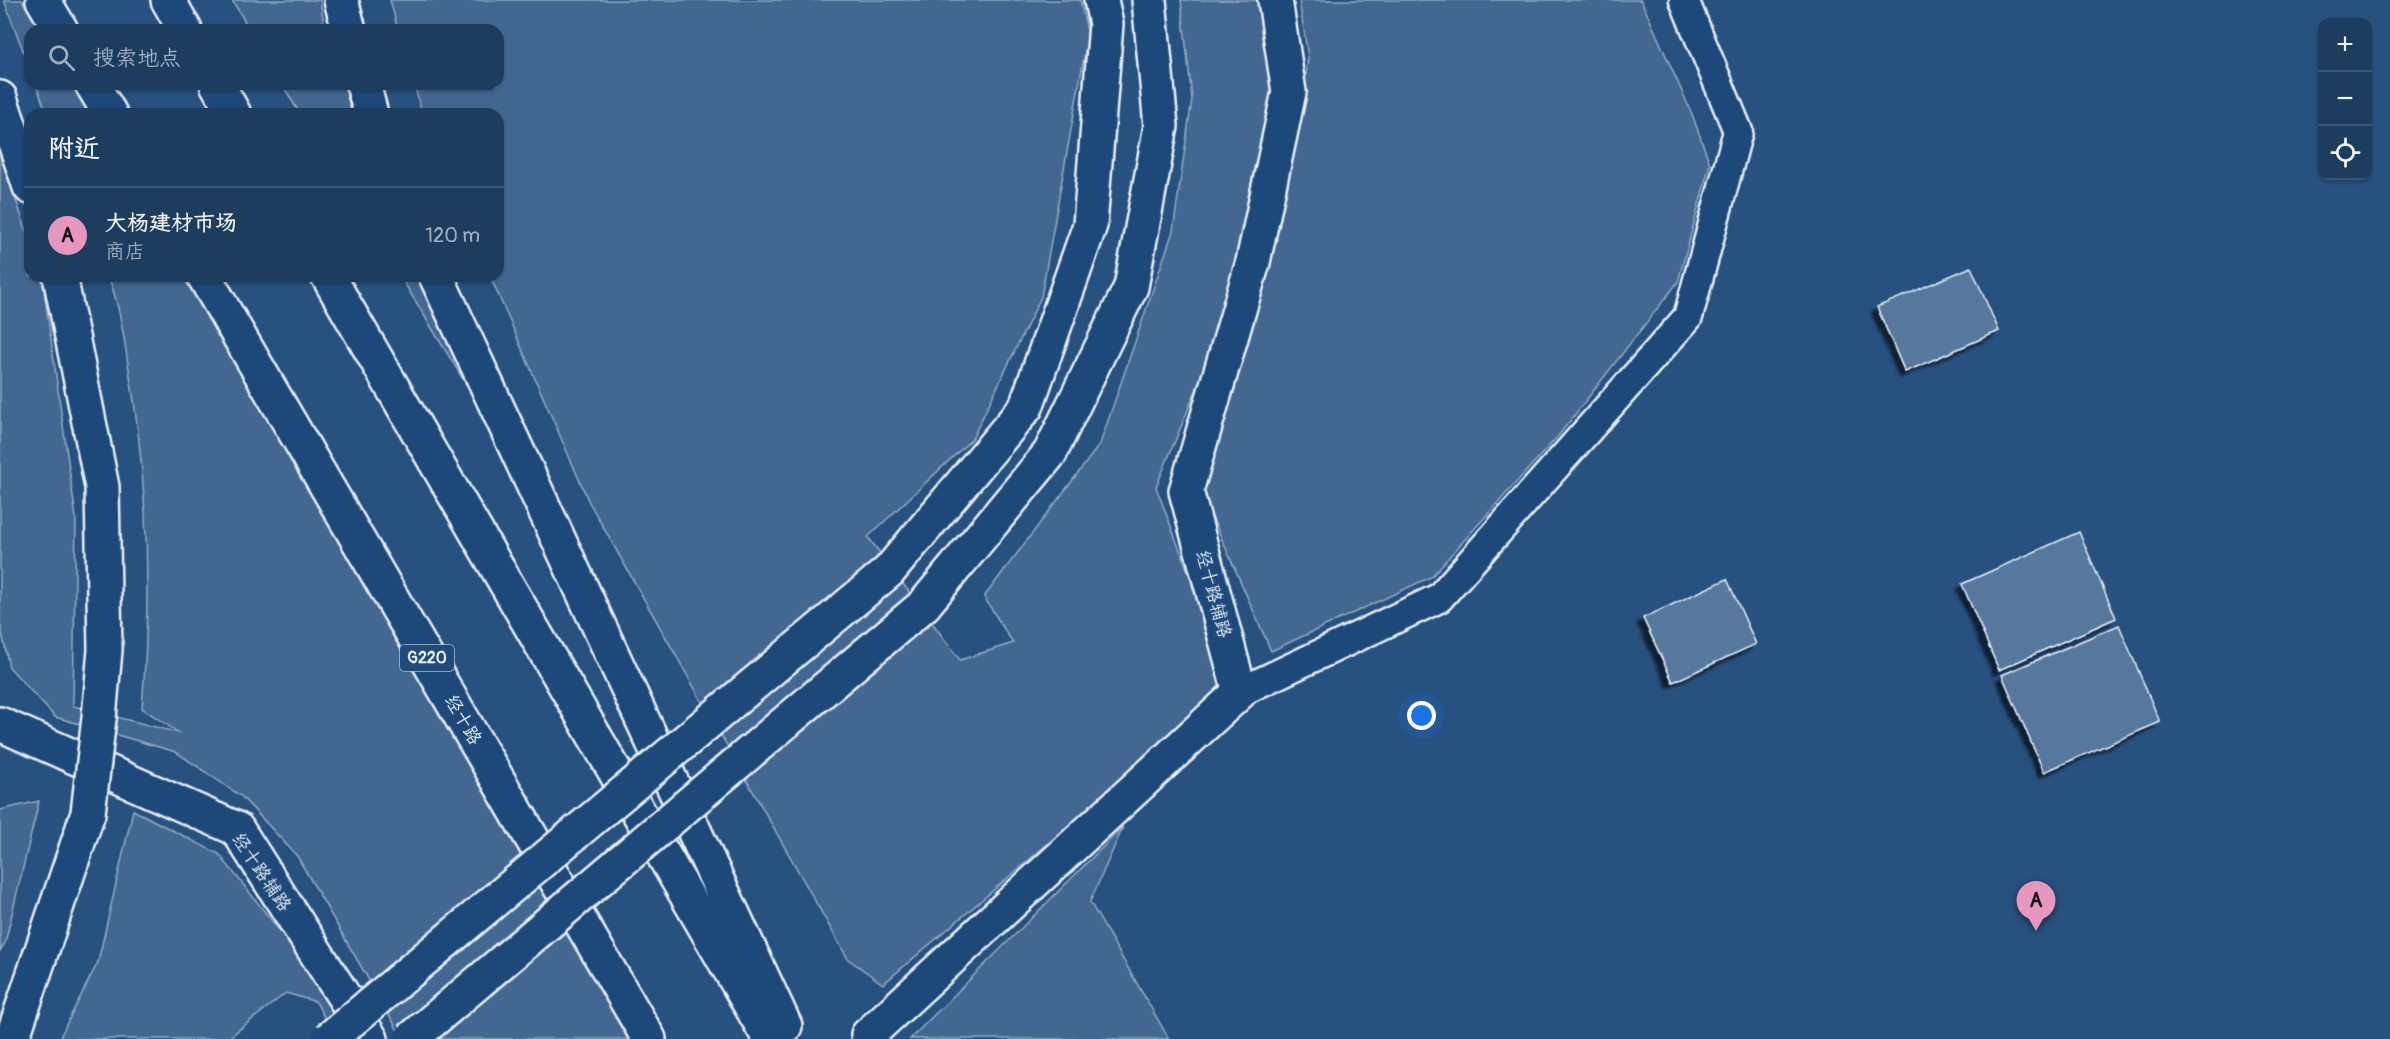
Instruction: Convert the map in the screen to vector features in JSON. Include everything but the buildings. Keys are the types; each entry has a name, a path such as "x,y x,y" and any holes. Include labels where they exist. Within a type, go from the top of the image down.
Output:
{"main road":[{"path":"43,0 57,24"},
{"path":"168,0 182,24"},
{"path":"341,0 347,24"},
{"path":"329,1039 889,571 1026,407 1090,225 1106,24 1101,0"},
{"path":"411,1039 924,605 1050,453 1131,288 1161,126 1149,0"},
{"name":"经十路辅路","path":"1240,692 1186,491 1253,262 1289,92 1275,0"},
{"path":"96,90 106,108"},
{"path":"220,90 231,108"},
{"path":"365,90 369,108"},
{"path":"0,98 24,169"},
{"path":"12,1039 88,813 105,650 102,487 61,282"},
{"name":"经十路","path":"207,282 649,1039"},
{"path":"331,282 770,1039"},
{"path":"439,282 570,559 790,1039"},
{"path":"870,1039 868,1035 1240,692"},
{"name":"经十路辅路","path":"0,724 237,829 371,1039"}],"street":[{"path":"1240,692 1439,598 1688,317 1738,131 1684,0"}],"shaded area":[{"path":"4,0 22,0 36,24 24,24 24,53"},
{"path":"232,0 320,0 324,24 246,24"},
{"path":"390,0 1080,0 1088,35 1041,297 972,439 868,537 960,660 1013,643 984,597 1100,444 1173,231 1192,99 1181,0 1266,0 1275,112 1216,342 1156,487 1232,687 883,984 848,959 589,502 493,282 504,282 504,108 420,108 416,90 504,90 504,24 396,24"},
{"path":"1299,0 1641,0 1692,114 1710,164 1678,282 1559,435 1431,577 1271,651 1202,494 1301,120 1308,57"},
{"path":"38,90 76,90 86,108 45,108"},
{"path":"286,90 345,90 352,108 296,108"},
{"path":"0,154 24,224 24,282 43,282 76,518 73,706 179,733 142,708 147,582 144,496 125,346 119,310 110,282 189,282 636,1039 403,1039 297,856 242,797 176,752 55,717 9,667 0,623"},
{"path":"404,282 425,282 480,407"},
{"path":"39,801 5,943 0,951 0,810"},
{"path":"133,810 219,854 310,969 350,1039 336,1039 316,1002 286,993 227,1039 59,1039 98,962"},
{"path":"1123,827 1090,902 1169,1039 910,1039"}],"place":[{"name":"大杨建材市场","path":"2036,931"}]}
